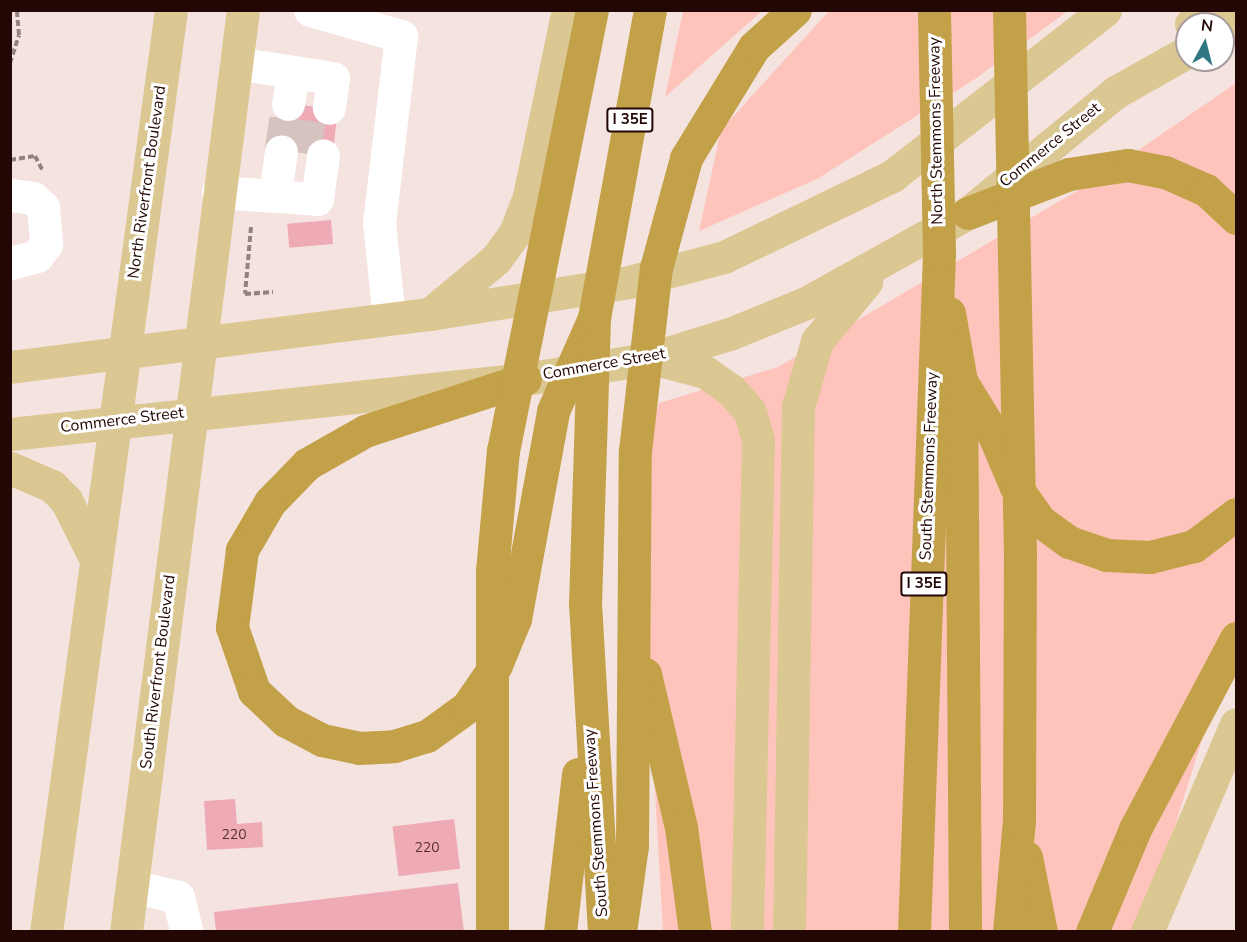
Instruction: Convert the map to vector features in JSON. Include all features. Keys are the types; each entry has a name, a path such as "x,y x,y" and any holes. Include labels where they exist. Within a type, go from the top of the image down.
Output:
{"highway":[{"path":"492,932 492,571 503,451 592,10"},
{"name":"I 35E","path":"594,318 650,10"},
{"path":"620,932 632,845 635,451 656,268 686,158 719,98 754,47 795,10"},
{"name":"North Stemmons Freeway","path":"934,10 939,252 947,379"},
{"path":"1009,10 1019,821 1009,932"},
{"path":"968,213 1070,174 1128,165 1166,172 1206,190 1236,218"},
{"path":"525,379 365,431 307,464 270,502 242,550 232,593 231,627 254,692 286,721 322,740 359,748 394,746 427,736 467,707 496,665 515,619 554,411 594,318"},
{"name":"South Stemmons Freeway","path":"594,318 589,461 587,695 604,932"},
{"path":"947,379 994,435 1016,488 1040,521 1069,542 1106,555 1150,557 1194,546 1236,514"},
{"path":"947,379 965,932"},
{"name":"South Stemmons Freeway","path":"914,932 915,791 947,379"},
{"path":"632,616 681,827 695,932"},
{"path":"1092,932 1108,886 1236,638"},
{"path":"560,932 587,695"},
{"path":"897,932 915,791"},
{"path":"1019,821 1041,932"}],"main road":[{"path":"197,345 243,10"},
{"path":"430,314 496,259 515,233 529,196 568,10"},
{"path":"10,367 430,314 629,282 724,256 892,176 1105,10"},
{"path":"1072,38 1129,10"},
{"name":"North Riverfront Boulevard","path":"114,421 169,25"},
{"path":"1116,92 1175,38"},
{"name":"Commerce Street","path":"10,434 189,412 525,379 652,358 796,307 884,263 968,213 1116,92 1175,59"},
{"path":"789,932 801,385 817,340 884,263"},
{"name":"South Riverfront Boulevard","path":"126,932 197,345"},
{"path":"652,358 705,372 731,390 750,412 758,440 747,932"},
{"path":"46,932 114,421"},
{"path":"10,468 52,486 66,500 95,558"},
{"path":"1147,932 1236,724"}],"lane":[{"path":"151,10 169,25"},
{"path":"310,10 401,36 379,222 389,319"},
{"path":"236,63 307,93"},
{"path":"218,192 287,197 317,199 303,153 287,197"},
{"path":"10,195 33,198 43,207 46,244 37,256 10,264"},
{"path":"132,886 178,897 188,932"}],"path":[{"path":"10,63 19,35 17,10"},
{"path":"10,160 34,156 49,180"},
{"path":"251,227 245,294 273,292"}],"shaded area":[{"path":"683,11 762,11 665,97"},
{"path":"829,11 1068,11 975,79 817,179 699,231 721,130"},
{"path":"1236,83 1236,631 1142,931 663,931 637,476 659,403 778,367 1092,182"}],"building":[{"path":"280,103 338,109 333,156 275,150"},
{"path":"331,220 333,244 289,248 287,224"},
{"path":"235,799 237,824 262,822 263,847 207,850 204,801"},
{"path":"454,819 460,869 399,876 392,827"},
{"path":"458,883 464,932 216,932 214,912"}],"tunnel":[{"path":"281,151 288,104"},
{"path":"304,153 311,106"}]}
